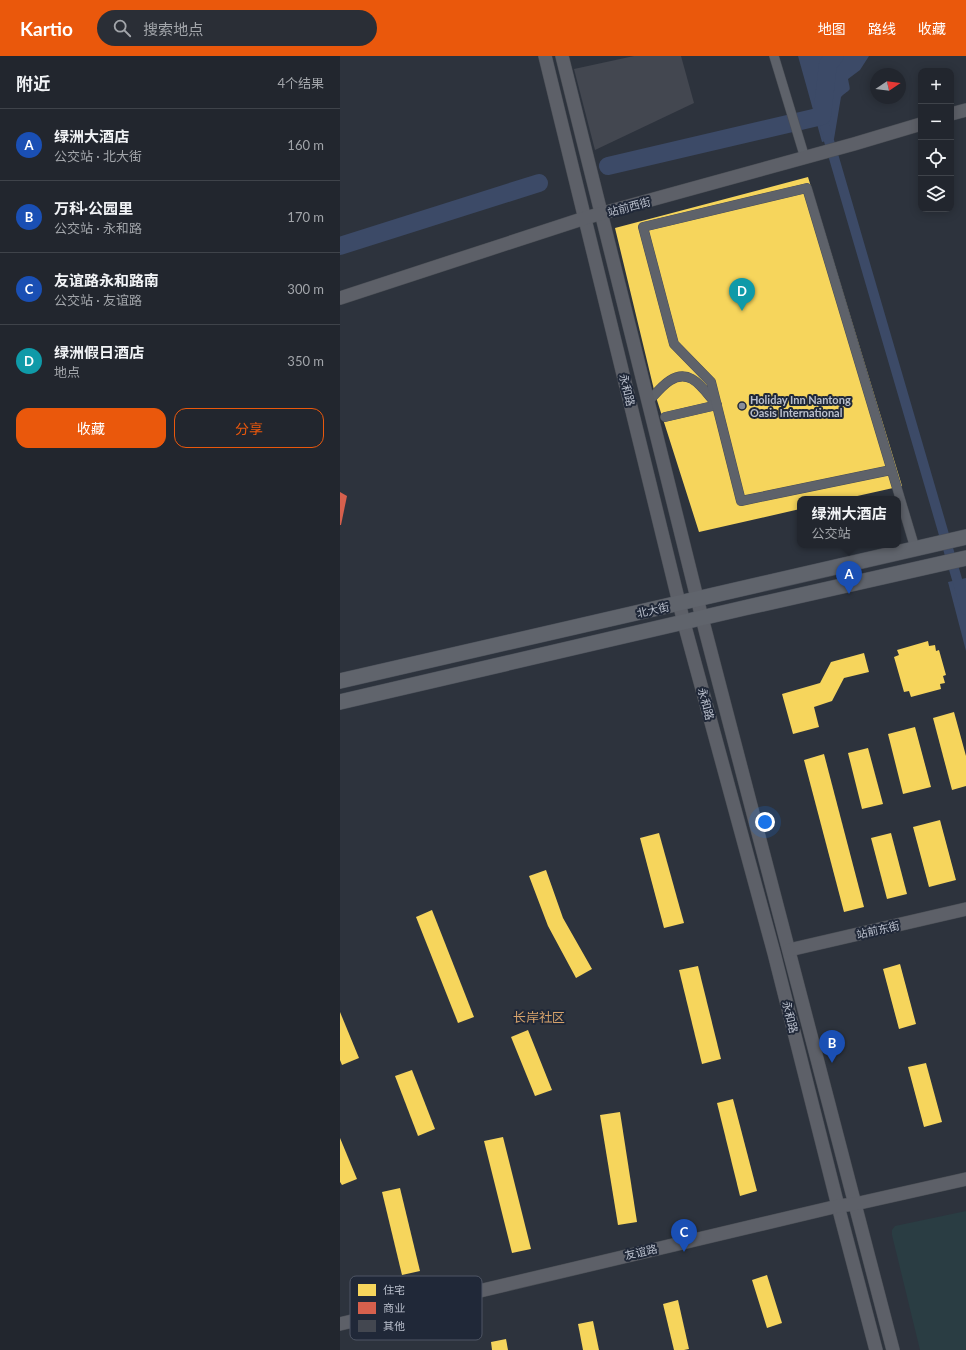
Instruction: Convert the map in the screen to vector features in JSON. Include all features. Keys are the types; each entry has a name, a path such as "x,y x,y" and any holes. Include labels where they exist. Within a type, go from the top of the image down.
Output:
{"main road":[{"name":"永和路","path":"545,56 684,623 774,953 876,1350"},
{"name":"永和路","path":"562,56 702,618 893,1350"},
{"path":"954,113 966,110"},
{"name":"站前西街","path":"340,298 585,218 810,157 918,125"},
{"name":"北大街","path":"340,681 680,604 963,537"},
{"name":"北大街","path":"340,702 966,558"},
{"name":"站前东街","path":"789,950 966,909"},
{"name":"友谊路","path":"482,1290 838,1206 855,1204 966,1179"},
{"name":"友谊路","path":"340,1324 350,1322"}],"street":[{"path":"774,56 796,132 810,157"},
{"path":"892,470 741,501 711,382 674,344 643,227 807,188 892,470 900,496"},
{"path":"649,401 670,379 684,376 693,380 717,405"},
{"path":"665,417 717,405"},
{"path":"901,501 915,548"}],"shaded area":[{"path":"966,1211 966,1350 920,1350 892,1230 895,1226"}],"water":[{"path":"798,56 869,56 860,70 848,79 850,89 841,97 834,139 822,142"},
{"path":"966,578 966,651 948,582"}],"building: 住宅":[{"path":"808,177 902,486 857,496 797,496 797,510 699,532 655,394 615,228"},
{"path":"928,641 929,646 935,645 936,651 939,650 946,675 943,676 945,683 940,684 941,689 911,697 909,691 904,692 894,657 899,655 897,650"},
{"path":"864,653 869,672 844,678 832,701 814,707 819,727 793,734 782,694 820,683 831,662"},
{"path":"954,712 966,756 966,786 952,790 933,718"},
{"path":"915,727 931,787 903,794 888,734"},
{"path":"868,748 883,804 862,809 848,753"},
{"path":"824,754 864,907 844,912 804,760"},
{"path":"940,820 956,880 929,887 913,827"},
{"path":"659,833 684,923 664,928 640,838"},
{"path":"891,833 907,894 887,899 871,838"},
{"path":"546,870 563,918 592,969 576,978 548,926 529,876"},
{"path":"432,910 474,1017 458,1023 416,917"},
{"path":"900,964 916,1024 899,1029 883,969"},
{"path":"698,966 721,1059 702,1064 679,970"},
{"path":"340,1012 359,1058 342,1065 340,1060"},
{"path":"528,1030 552,1090 535,1096 511,1037"},
{"path":"926,1063 942,1122 924,1127 908,1067"},
{"path":"412,1070 435,1129 418,1136 395,1076"},
{"path":"733,1099 757,1191 740,1196 717,1103"},
{"path":"620,1112 637,1222 618,1225 600,1115"},
{"path":"503,1137 531,1249 512,1253 484,1141"},
{"path":"340,1138 357,1179 342,1185 340,1182"},
{"path":"400,1188 420,1271 402,1275 382,1192"},
{"path":"767,1275 782,1323 767,1328 752,1280"},
{"path":"678,1300 689,1349 684,1350 674,1350 663,1304"},
{"path":"593,1321 599,1350 583,1350 578,1324"},
{"path":"506,1339 508,1350 492,1350 491,1342"}],"building: 商业":[{"path":"340,492 347,496 341,525 340,525"}],"building: 其他":[{"path":"634,56 681,56 694,103 595,150 574,69"}],"waterway":[{"path":"608,166 822,116 828,64 835,56"},
{"path":"825,127 966,610"},
{"path":"340,246 539,183"}],"place":[{"name":"绿洲假日酒店","path":"742,311"},
{"name":"Holiday Inn Nantong Oasis International","path":"742,406"},
{"name":"绿洲大酒店","path":"849,594"},
{"name":"万科·公园里","path":"832,1063"},
{"name":"友谊路永和路南","path":"684,1252"}],"district":[{"name":"长岸社区","path":"539,1017"}]}
